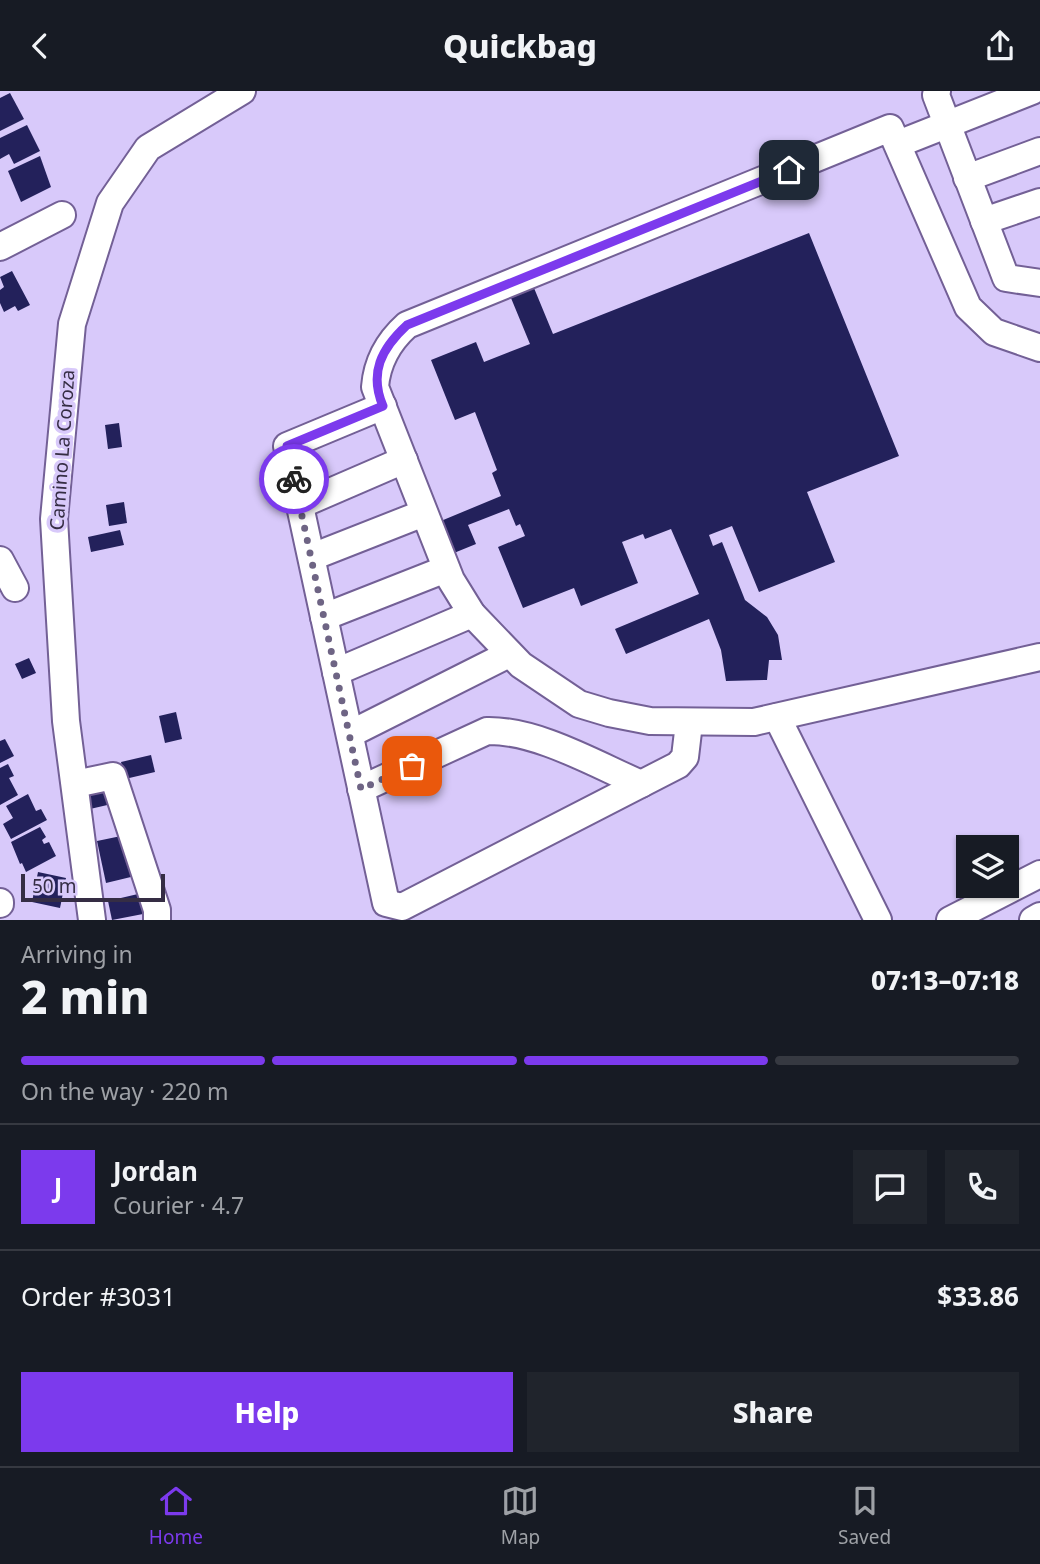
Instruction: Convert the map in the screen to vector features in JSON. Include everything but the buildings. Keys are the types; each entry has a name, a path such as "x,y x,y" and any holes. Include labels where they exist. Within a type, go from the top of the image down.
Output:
{"street":[{"name":"Camino La Coroza","path":"92,920 66,721 54,519 72,324 110,203 148,148 242,91"},
{"path":"937,91 946,125 1006,278 1040,283"},
{"path":"898,145 1031,91"},
{"path":"1040,348 994,333 968,307 890,128 407,325 395,335 382,357 376,373 375,387 446,569 472,614 509,654 545,683 579,704 650,721 754,722 1040,657"},
{"path":"967,178 1040,151"},
{"path":"984,221 1040,202"},
{"path":"1,244 62,215"},
{"path":"383,406 287,446 386,903 402,907 678,765 685,757 689,723"},
{"path":"300,505 404,460"},
{"path":"312,557 424,513"},
{"path":"0,560 15,588"},
{"path":"324,617 446,569"},
{"path":"336,672 472,614"},
{"path":"349,734 509,654"},
{"path":"777,717 878,920"},
{"path":"361,789 487,731 504,731 525,736 640,784"},
{"path":"75,784 113,776 157,909 157,920"},
{"path":"950,920 1040,874"},
{"path":"1033,920 1040,916"}],"way so far":[{"path":"294,479 361,789 412,766"}],"route":[{"path":"294,479 287,446 383,406 375,387 376,373 395,335 407,325 789,170"}]}
